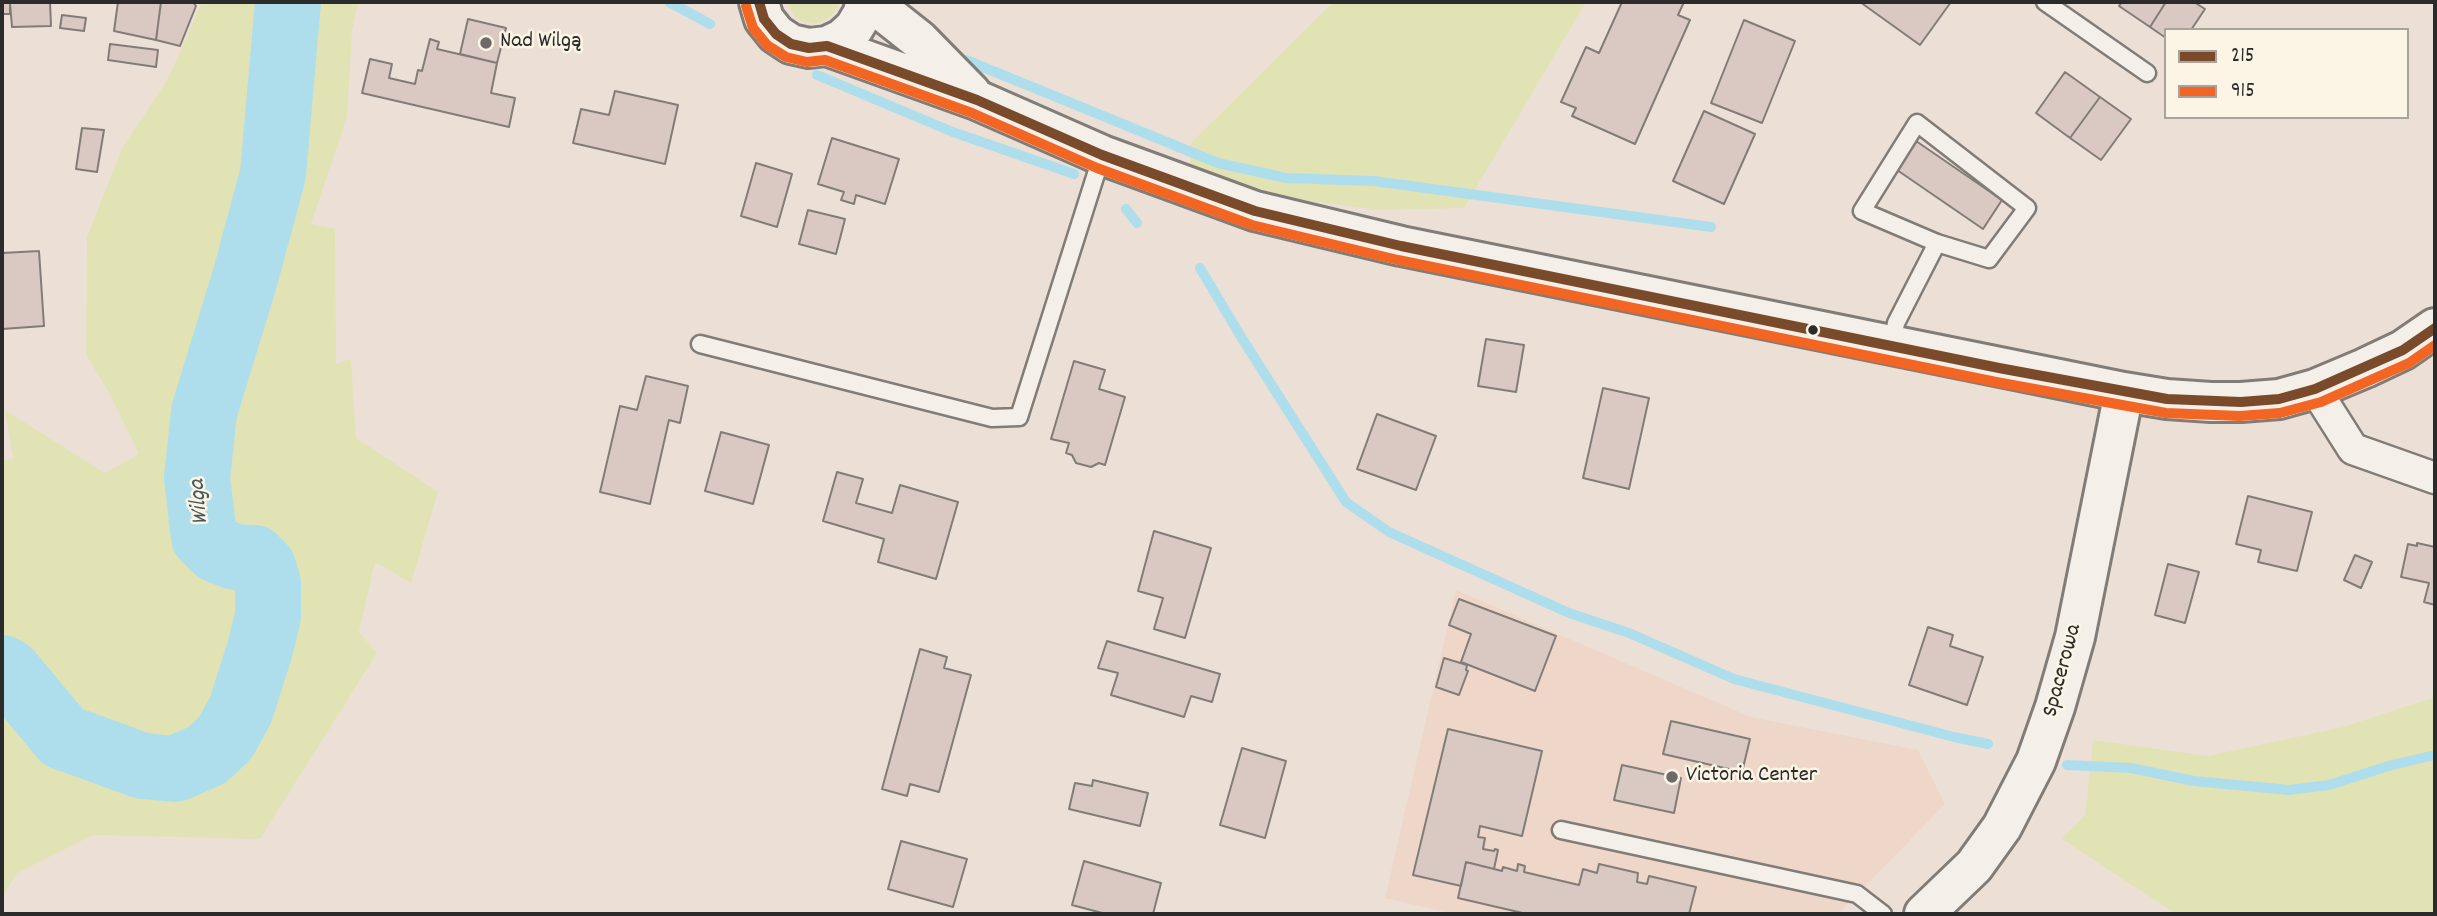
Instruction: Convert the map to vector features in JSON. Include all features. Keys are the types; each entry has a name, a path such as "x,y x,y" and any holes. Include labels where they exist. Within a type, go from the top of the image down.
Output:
{"street":[{"path":"759,2 764,19 776,34 791,44 809,48 827,46 842,39 854,28 863,13 865,2"},
{"path":"872,2 919,40 977,100"},
{"path":"827,46 977,100 1102,155 1255,211 1388,243 2167,399 2241,402 2279,399 2315,389 2403,350 2435,328"},
{"path":"2315,389 2353,449 2435,478"},
{"name":"Spacerowa","path":"1924,914 1974,866 2003,827 2036,761 2075,637 2124,391"}],"lane":[{"path":"2045,2 2147,73"},
{"path":"1917,124 2027,208 1989,259 1937,243 1863,211 1917,124"},
{"path":"700,344 992,418 1019,417 1102,155"},
{"path":"1892,346 1896,323 1937,243"},
{"path":"1561,830 1857,894 1884,914"}],"shaded area":[{"name":"Victoria Center","path":"1456,590 1751,717 1918,750 1945,804 1838,914 1453,914 1385,898"}],"green space":[{"path":"202,2 358,2 352,31 347,117 311,224 335,229 336,364 351,359 356,438 438,492 411,583 375,562 359,632 377,653 260,839 93,835 17,873 2,898 2,460 13,459 5,410 105,473 139,454 107,389 86,355 87,237 122,148 168,79"},
{"path":"786,2 839,2 835,12 815,24 795,17"},
{"path":"1333,2 1586,2 1464,208 1382,210 1292,199 1190,167 1191,143"},
{"path":"2435,697 2435,914 2176,914 2062,839 2085,815 2093,740 2208,756 2343,727"}],"building":[{"path":"2,2 10,2 10,14 2,14"},
{"path":"50,2 51,26 12,27 10,3"},
{"path":"118,2 161,2 156,40 114,31"},
{"path":"161,2 193,2 196,6 180,46 156,40"},
{"path":"1622,2 1684,2 1678,15 1690,20 1635,144 1572,116 1576,108 1561,102 1586,47 1599,53"},
{"path":"1860,2 1951,2 1920,45"},
{"path":"2122,2 2166,2 2150,27 2119,6"},
{"path":"2166,2 2194,2 2205,9 2192,28 2164,28 2164,37 2150,27"},
{"path":"62,15 86,18 84,31 60,28"},
{"path":"468,19 506,28 497,63 460,54"},
{"path":"1744,20 1795,41 1762,123 1711,103"},
{"path":"430,39 439,42 437,49 497,63 491,93 515,98 509,127 362,93 370,59 392,64 389,78 415,84 418,70 422,71"},
{"path":"110,44 158,50 156,67 108,60"},
{"path":"2065,72 2100,97 2070,138 2036,113"},
{"path":"615,91 678,105 665,164 573,143 581,109 609,115"},
{"path":"2100,97 2131,119 2101,160 2070,138"},
{"path":"1704,111 1755,134 1724,204 1673,181"},
{"path":"82,128 104,130 97,172 76,169"},
{"path":"832,138 899,159 885,204 856,195 854,204 841,200 844,192 818,184"},
{"path":"1916,141 2002,200 1983,229 1897,170"},
{"path":"756,163 792,174 777,227 741,216"},
{"path":"808,210 845,219 836,254 799,244"},
{"path":"39,251 44,326 2,329 2,253"},
{"path":"1486,339 1524,345 1516,392 1478,386"},
{"path":"1074,361 1105,370 1099,389 1125,397 1105,465 1099,463 1091,467 1076,463 1072,455 1066,453 1069,443 1051,439"},
{"path":"646,376 688,386 680,423 669,420 650,504 600,492 620,406 637,410"},
{"path":"1603,388 1649,398 1629,489 1583,478"},
{"path":"1377,414 1436,436 1416,490 1357,469"},
{"path":"721,432 769,445 753,504 705,491"},
{"path":"837,472 863,479 856,503 892,513 900,485 958,502 936,579 878,562 884,539 823,521"},
{"path":"2248,496 2312,512 2297,571 2258,562 2261,550 2236,544"},
{"path":"1154,531 1211,548 1185,638 1154,629 1163,598 1138,591"},
{"path":"2417,543 2435,547 2435,605 2424,602 2429,583 2401,577 2408,544 2417,546"},
{"path":"2355,555 2372,562 2361,588 2344,580"},
{"path":"2168,564 2199,572 2185,623 2155,615"},
{"path":"1459,599 1556,636 1535,691 1461,662 1471,634 1449,625"},
{"path":"1928,627 1953,635 1950,646 1983,657 1967,705 1909,685"},
{"path":"1107,641 1220,674 1212,702 1191,696 1184,717 1111,695 1118,673 1098,668"},
{"path":"920,649 947,657 944,668 971,675 939,792 910,784 907,796 882,789"},
{"path":"1444,658 1467,665 1468,671 1459,695 1436,687"},
{"path":"1671,721 1750,739 1742,772 1663,754"},
{"path":"1448,729 1542,751 1522,836 1480,826 1478,837 1485,838 1483,849 1498,850 1494,869 1466,862 1461,886 1413,875"},
{"path":"1242,748 1286,761 1265,838 1220,825"},
{"path":"1622,765 1681,778 1674,813 1614,800"},
{"path":"1093,780 1148,793 1140,826 1069,809 1075,783 1092,786"},
{"path":"901,841 967,859 953,907 888,889"},
{"path":"1084,861 1161,883 1153,914 1106,914 1072,905"},
{"path":"1466,862 1502,871 1503,867 1517,871 1518,864 1525,866 1524,872 1579,885 1583,869 1597,873 1599,864 1638,873 1637,882 1647,884 1649,876 1696,887 1689,914 1527,914 1458,898"}],"waterway":[{"name":"Wilga","path":"2,668 8,671 63,737 143,766 175,769 207,755 226,737 241,709 268,616 268,583 263,567 254,558 235,557 217,550 204,537 197,478 204,412 273,174 288,2"},
{"path":"669,2 710,24"},
{"path":"966,60 1218,163 1286,178 1374,181 1711,227"},
{"path":"817,75 953,132 1074,174"},
{"path":"1126,209 1137,223"},
{"path":"1200,268 1346,502 1389,532 1569,613 1629,633 1734,679 1988,744"},
{"path":"2067,765 2131,768 2194,781 2289,790 2329,785 2435,755"}],"transit line":[{"name":"215","path":"759,2 764,19 776,34 791,44 809,48 827,46 977,100 1102,155 1255,211 1401,246 1999,368 2167,399 2241,402 2279,399 2315,389 2403,350 2435,328"},
{"name":"915","path":"746,6 753,28 767,45 786,57 807,62 825,60 972,113 1097,168 1252,225 1398,260 1996,382 2166,413 2240,416 2280,413 2321,402 2409,363 2435,345"}],"place":[{"name":"Nad Wilgą","path":"486,43"},
{"name":"Victoria Center","path":"1672,777"}]}
